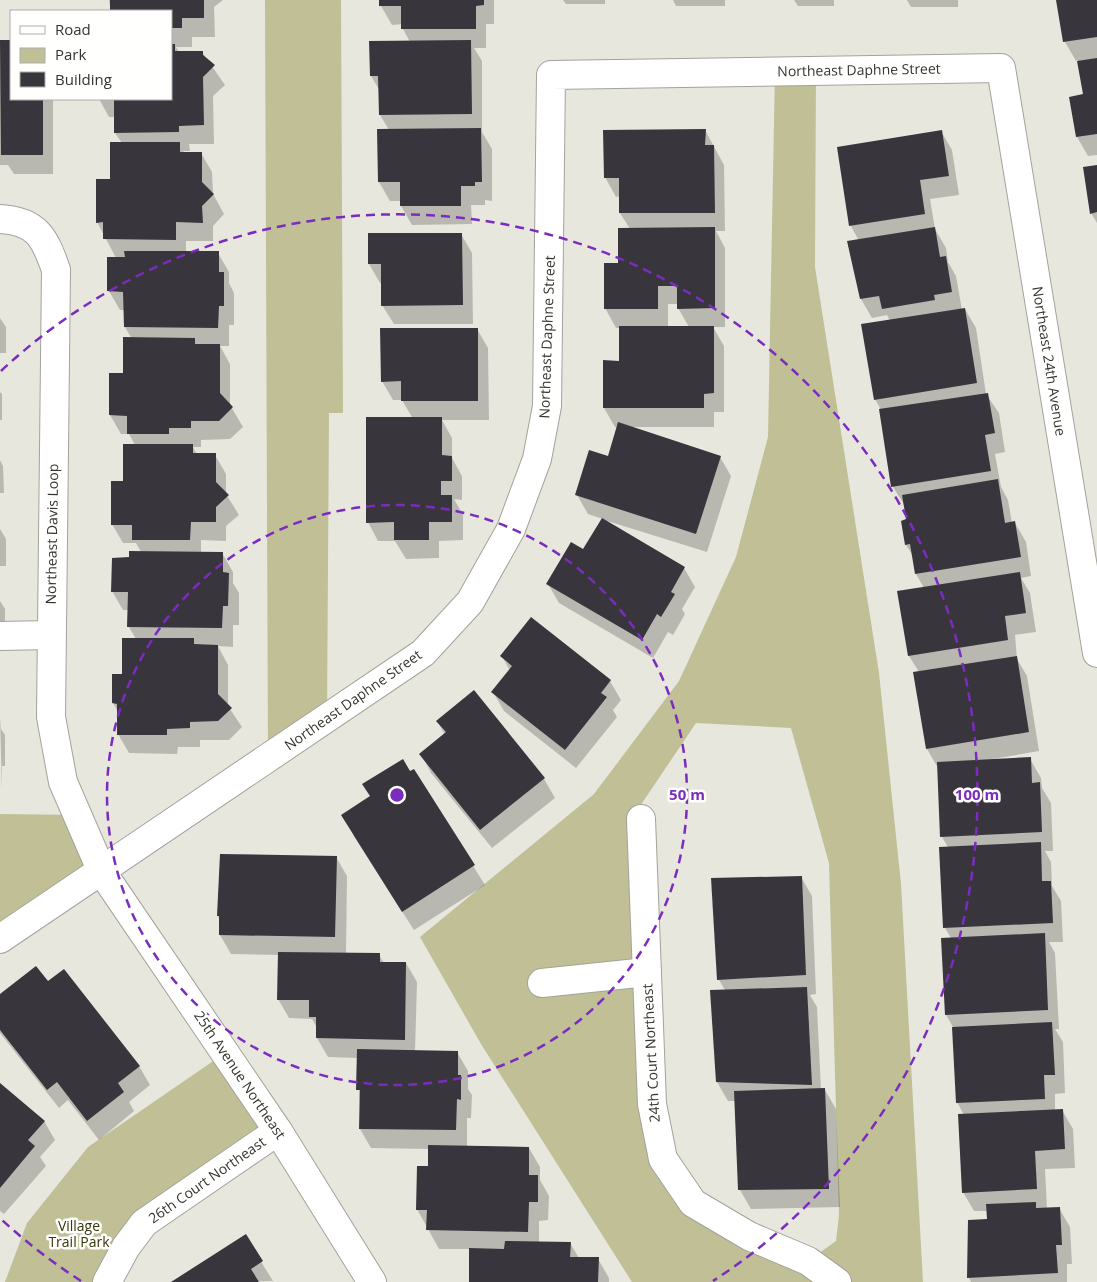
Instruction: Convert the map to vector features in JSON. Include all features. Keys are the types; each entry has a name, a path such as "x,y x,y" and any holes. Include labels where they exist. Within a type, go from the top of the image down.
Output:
{"street":[{"name":"Northeast 24th Avenue","path":"1000,68 1097,653"},
{"name":"Northeast Daphne Street","path":"0,939 102,872 423,653 470,602 511,529 537,459 547,406 552,75 1000,68"},
{"name":"Northeast Davis Loop","path":"0,219 14,220 34,229 47,244 56,270 51,717 55,747 63,782 102,872"},
{"path":"0,636 51,636"},
{"name":"24th Court Northeast","path":"641,819 652,1104 664,1159 693,1203 749,1236 808,1261 837,1282"},
{"name":"25th Avenue Northeast","path":"102,872 278,1131 372,1282"},
{"path":"542,983 647,972"},
{"name":"26th Court Northeast","path":"107,1282 126,1247 144,1223 278,1131"}],"green space":[{"path":"265,0 341,0 343,413 329,413 327,719 268,759"},
{"path":"775,70 816,70 815,267 879,673 901,884 923,1282 632,1282 481,1044 420,937 594,794 679,681 736,557 768,437","holes":["696,723 791,728 829,863 839,1215 836,1241 808,1261 677,1180 647,972 634,815"]},
{"path":"0,814 78,815 102,872 0,939"},
{"name":"Village Trail Park","path":"225,1053 278,1131 144,1223 107,1282 5,1282 27,1223 88,1147"}],"building":[{"path":"110,0 204,0 204,18 182,18 182,28 172,28 172,10 110,10"},
{"path":"379,0 484,0 484,5 476,6 476,29 401,29 401,6 379,6"},
{"path":"1056,0 1097,0 1097,37 1063,42"},
{"path":"0,40 10,40 10,100 43,100 43,155 1,155"},
{"path":"471,40 472,114 379,115 378,76 370,76 369,41"},
{"path":"172,44 175,44 175,51 203,51 203,55 215,65 203,77 204,125 179,126 179,132 114,133 114,100 172,100"},
{"path":"1097,58 1097,134 1076,137 1069,97 1083,94 1077,61"},
{"path":"481,128 482,182 475,182 475,186 461,186 461,206 400,206 400,182 378,182 377,129"},
{"path":"706,129 705,145 714,145 715,213 619,213 619,178 604,178 603,130"},
{"path":"942,130 949,176 920,180 925,214 849,226 837,147"},
{"path":"110,142 180,142 180,152 202,152 202,182 214,194 202,206 203,223 176,222 176,240 103,239 103,222 96,223 96,179 110,179"},
{"path":"1097,165 1097,212 1090,214 1083,167"},
{"path":"715,227 715,308 677,309 677,286 658,286 658,309 604,309 604,263 618,263 618,228"},
{"path":"935,227 940,257 946,256 952,292 934,295 935,300 882,309 879,296 860,299 847,241"},
{"path":"368,233 462,233 463,305 381,306 381,264 368,264"},
{"path":"124,251 219,251 219,272 224,272 224,306 219,306 218,328 124,327 123,292 107,291 107,257 125,257"},
{"path":"965,308 977,383 874,400 861,324"},
{"path":"619,326 714,326 714,393 704,394 704,408 603,408 603,360 619,361"},
{"path":"380,328 478,328 478,401 401,401 401,381 381,382"},
{"path":"123,337 195,338 195,344 220,344 220,393 233,407 219,421 191,421 191,428 169,428 169,434 127,434 127,416 109,415 109,373 123,373"},
{"path":"988,393 995,433 985,435 991,471 891,487 879,409"},
{"path":"366,417 442,417 442,455 452,456 452,481 441,481 441,495 452,495 452,522 429,522 429,540 394,540 394,522 366,523"},
{"path":"618,422 721,456 696,534 575,495 589,450 608,456"},
{"path":"123,444 193,444 193,453 216,453 216,482 229,495 216,507 216,522 191,522 190,540 132,540 132,525 111,525 111,481 123,481"},
{"path":"998,479 1005,523 1015,521 1021,557 915,574 910,544 905,545 901,521 906,519 902,495"},
{"path":"602,518 685,567 671,592 675,594 661,617 657,614 642,640 546,584 571,542 583,549"},
{"path":"129,551 223,552 223,572 229,573 228,606 223,606 222,628 127,627 128,592 111,592 112,558 129,557"},
{"path":"1020,572 1026,613 1005,616 1008,640 908,656 897,591"},
{"path":"531,617 611,680 601,693 607,697 565,750 491,692 512,666 500,656"},
{"path":"122,638 194,638 194,644 218,645 218,694 232,708 218,721 190,722 190,728 167,729 167,735 117,735 117,704 112,703 112,674 122,674"},
{"path":"1017,656 1029,732 926,749 913,672"},
{"path":"474,690 545,778 480,830 419,754 446,732 436,721"},
{"path":"1031,757 1032,783 1040,782 1042,832 940,837 937,762"},
{"path":"403,759 410,771 414,769 475,865 402,912 341,815 370,796 362,784"},
{"path":"1041,842 1042,881 1051,881 1053,923 943,928 939,847"},
{"path":"220,854 337,856 335,937 219,935 219,916 217,916"},
{"path":"802,876 806,975 717,980 711,878"},
{"path":"1045,933 1048,1010 945,1015 941,938"},
{"path":"278,952 380,953 380,962 406,962 405,1040 316,1038 316,1017 309,1017 309,1000 277,1000"},
{"path":"36,966 48,981 64,969 140,1066 118,1083 124,1092 87,1121 57,1082 47,1090 0,1030 0,994"},
{"path":"807,987 812,1085 716,1082 710,990"},
{"path":"1052,1022 1055,1075 1044,1075 1045,1099 956,1103 952,1027"},
{"path":"357,1049 458,1051 458,1075 461,1075 461,1100 457,1099 456,1130 359,1129 360,1090 356,1090"},
{"path":"0,1083 45,1121 28,1140 35,1146 0,1188"},
{"path":"825,1088 829,1189 738,1190 734,1091"},
{"path":"1063,1109 1065,1149 1035,1151 1037,1189 962,1193 958,1114"},
{"path":"428,1145 529,1147 529,1175 538,1175 538,1202 529,1202 528,1232 426,1230 427,1210 416,1210 417,1166 428,1166"},
{"path":"1036,1202 1036,1208 1060,1207 1062,1245 1056,1245 1058,1273 967,1278 968,1220 987,1219 986,1204"},
{"path":"246,1234 263,1261 251,1269 259,1282 171,1282"},
{"path":"505,1241 571,1242 570,1257 599,1257 598,1282 469,1282 469,1248 504,1249"}]}
